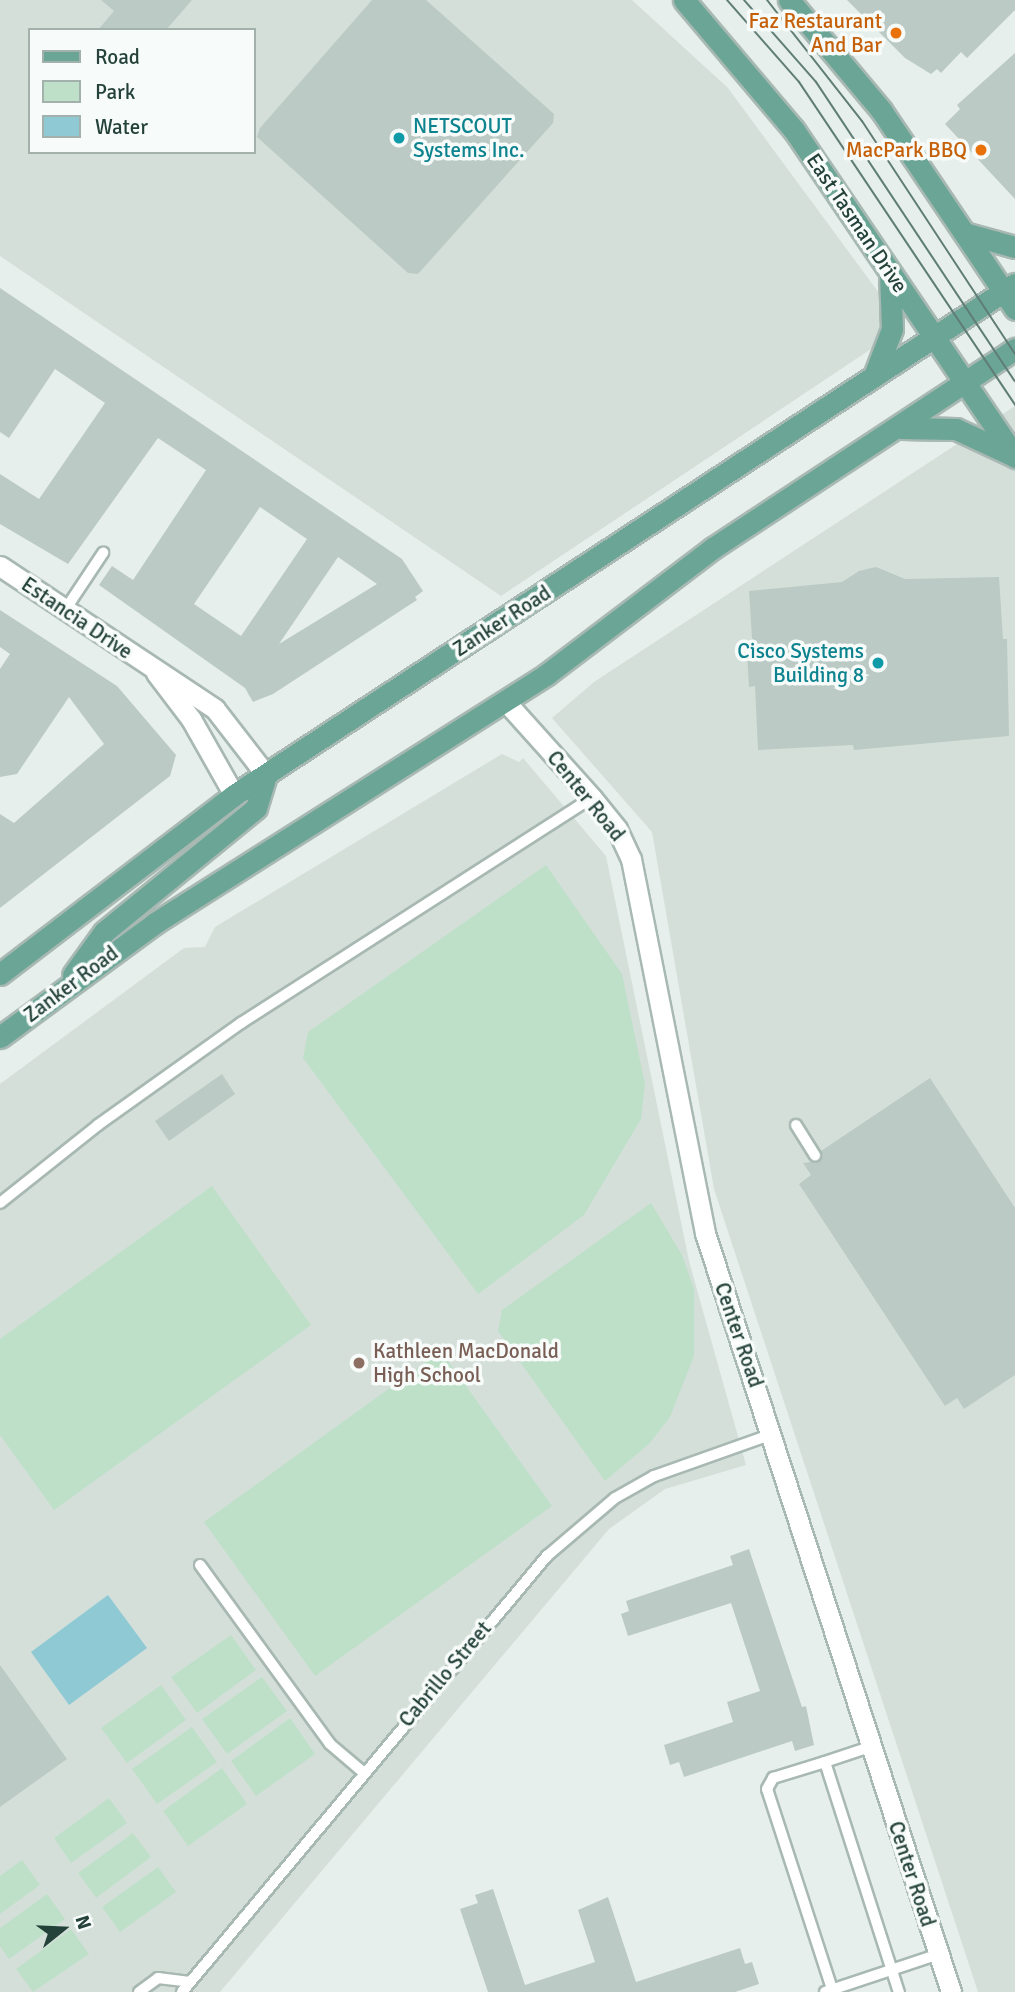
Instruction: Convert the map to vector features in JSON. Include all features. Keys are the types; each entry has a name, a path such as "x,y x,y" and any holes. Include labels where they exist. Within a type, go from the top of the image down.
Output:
{"main road":[{"name":"East Tasman Drive","path":"684,0 794,130 1015,457"},
{"path":"789,0 853,73 1009,287 1015,310"},
{"path":"968,234 1015,247"},
{"path":"874,376 892,329 890,271"},
{"name":"Zanker Road","path":"0,974 234,795 1009,287"},
{"name":"Zanker Road","path":"0,1037 198,894 506,702 713,548 901,428 1015,349"},
{"path":"901,428 956,429 1015,457"},
{"path":"58,996 104,932 256,808 266,775"}],"street":[{"name":"Estancia Drive","path":"0,566 153,670 181,682 215,709 266,775"},
{"name":"Estancia Drive","path":"153,670 191,719 234,795"},
{"name":"Center Road","path":"506,702 617,829 631,859 693,1185 870,1747 951,1992"}],"lane":[{"path":"65,610 103,552"},
{"path":"0,1203 98,1125 241,1023 592,798"},
{"path":"796,1125 815,1155"},
{"name":"Cabrillo Street","path":"182,1992 505,1602 594,1514 654,1476 771,1435"},
{"path":"200,1565 330,1744 363,1772"},
{"path":"870,1747 773,1778 767,1789 830,1991 939,1954"},
{"path":"825,1762 899,1992"},
{"path":"139,1992 158,1978 190,1982"}],"shaded area":[{"path":"0,0 632,0 728,88 904,327 501,596 0,256"},
{"path":"1015,406 1015,1992 978,1992 714,1189 652,832 552,718 594,682"},
{"name":"Kathleen MacDonald High School","path":"502,754 519,762 523,758 606,856 689,1261 746,1465 665,1489 609,1529 220,1992 0,1992 0,1084 184,948 205,947 215,927"}],"green space":[{"path":"546,865 622,974 645,1084 641,1119 584,1215 478,1294 303,1058 308,1032"},
{"path":"212,1186 311,1325 54,1510 0,1435 0,1339"},
{"path":"651,1203 682,1255 694,1289 694,1356 670,1417 649,1444 605,1481 498,1331 502,1310"},
{"path":"441,1351 552,1506 315,1676 204,1522"},
{"path":"231,1635 256,1670 197,1713 171,1677"},
{"path":"262,1677 287,1711 227,1754 202,1719"},
{"path":"161,1685 186,1720 127,1763 101,1728"},
{"path":"290,1718 315,1754 256,1796 231,1761"},
{"path":"192,1727 217,1762 157,1804 132,1769"},
{"path":"222,1768 247,1804 188,1846 163,1811"},
{"path":"109,1798 127,1823 71,1863 54,1838"},
{"path":"133,1833 151,1857 96,1898 78,1873"},
{"path":"22,1860 40,1885 0,1914 0,1876"},
{"path":"158,1867 176,1892 120,1932 102,1907"},
{"path":"47,1894 65,1919 9,1959 0,1946 0,1928"},
{"path":"71,1929 89,1954 33,1992 16,1969"}],"water":[{"path":"108,1595 147,1648 69,1705 31,1652"}],"building":[{"path":"101,0 192,0 168,28 100,28 114,11"},
{"name":"NETSCOUT Systems Inc.","path":"372,0 426,0 554,114 553,123 418,274 408,273 257,137 260,128"},
{"path":"847,0 1015,0 1015,10 967,58 961,52 941,73 937,69 931,74 905,58"},
{"path":"1015,53 1015,199 945,124 960,109 957,105"},
{"path":"0,288 402,559 423,591 415,597 417,600 273,694 253,702 245,688 99,585 112,566 133,580 206,470 158,438 68,564 0,524 0,474 39,499 105,403 55,369 9,438 0,432","holes":["260,507 307,539 241,636 194,604","338,557 377,584 279,644"]},
{"name":"Cisco Systems Building 8","path":"876,567 905,579 999,577 1003,639 1007,639 1009,736 854,750 853,745 758,750 755,686 749,687 747,654 753,654 749,591 842,582 859,571"},
{"path":"0,610 117,686 176,755 170,776 0,908 0,814 14,823 104,744 69,697 17,774 0,777 0,669 10,654 0,647"},
{"path":"222,1074 235,1094 169,1141 155,1121"},
{"path":"930,1078 1015,1208 1015,1375 964,1409 957,1398 945,1406 799,1184 811,1175 803,1163 820,1161 821,1151"},
{"path":"749,1549 802,1707 806,1706 814,1745 795,1751 792,1741 684,1777 679,1762 670,1765 664,1745 733,1722 727,1702 760,1691 731,1603 628,1636 621,1614 629,1611 626,1601 733,1565 730,1556"},
{"path":"0,1665 67,1759 0,1807"},
{"path":"493,1889 525,1985 595,1962 578,1910 608,1897 636,1982 740,1948 745,1964 752,1962 759,1984 735,1992 488,1992 460,1909 478,1903 475,1895"}],"tram line":[{"path":"727,0 799,82 1015,405"},
{"path":"744,0 816,82 1015,381"},
{"path":"767,0 862,121 1015,354"}],"place":[{"name":"Faz Restaurant And Bar","path":"896,33"},
{"name":"NETSCOUT Systems Inc.","path":"399,138"},
{"name":"MacPark BBQ","path":"981,150"},
{"name":"Cisco Systems Building 8","path":"878,663"},
{"name":"Kathleen MacDonald High School","path":"359,1363"}]}
